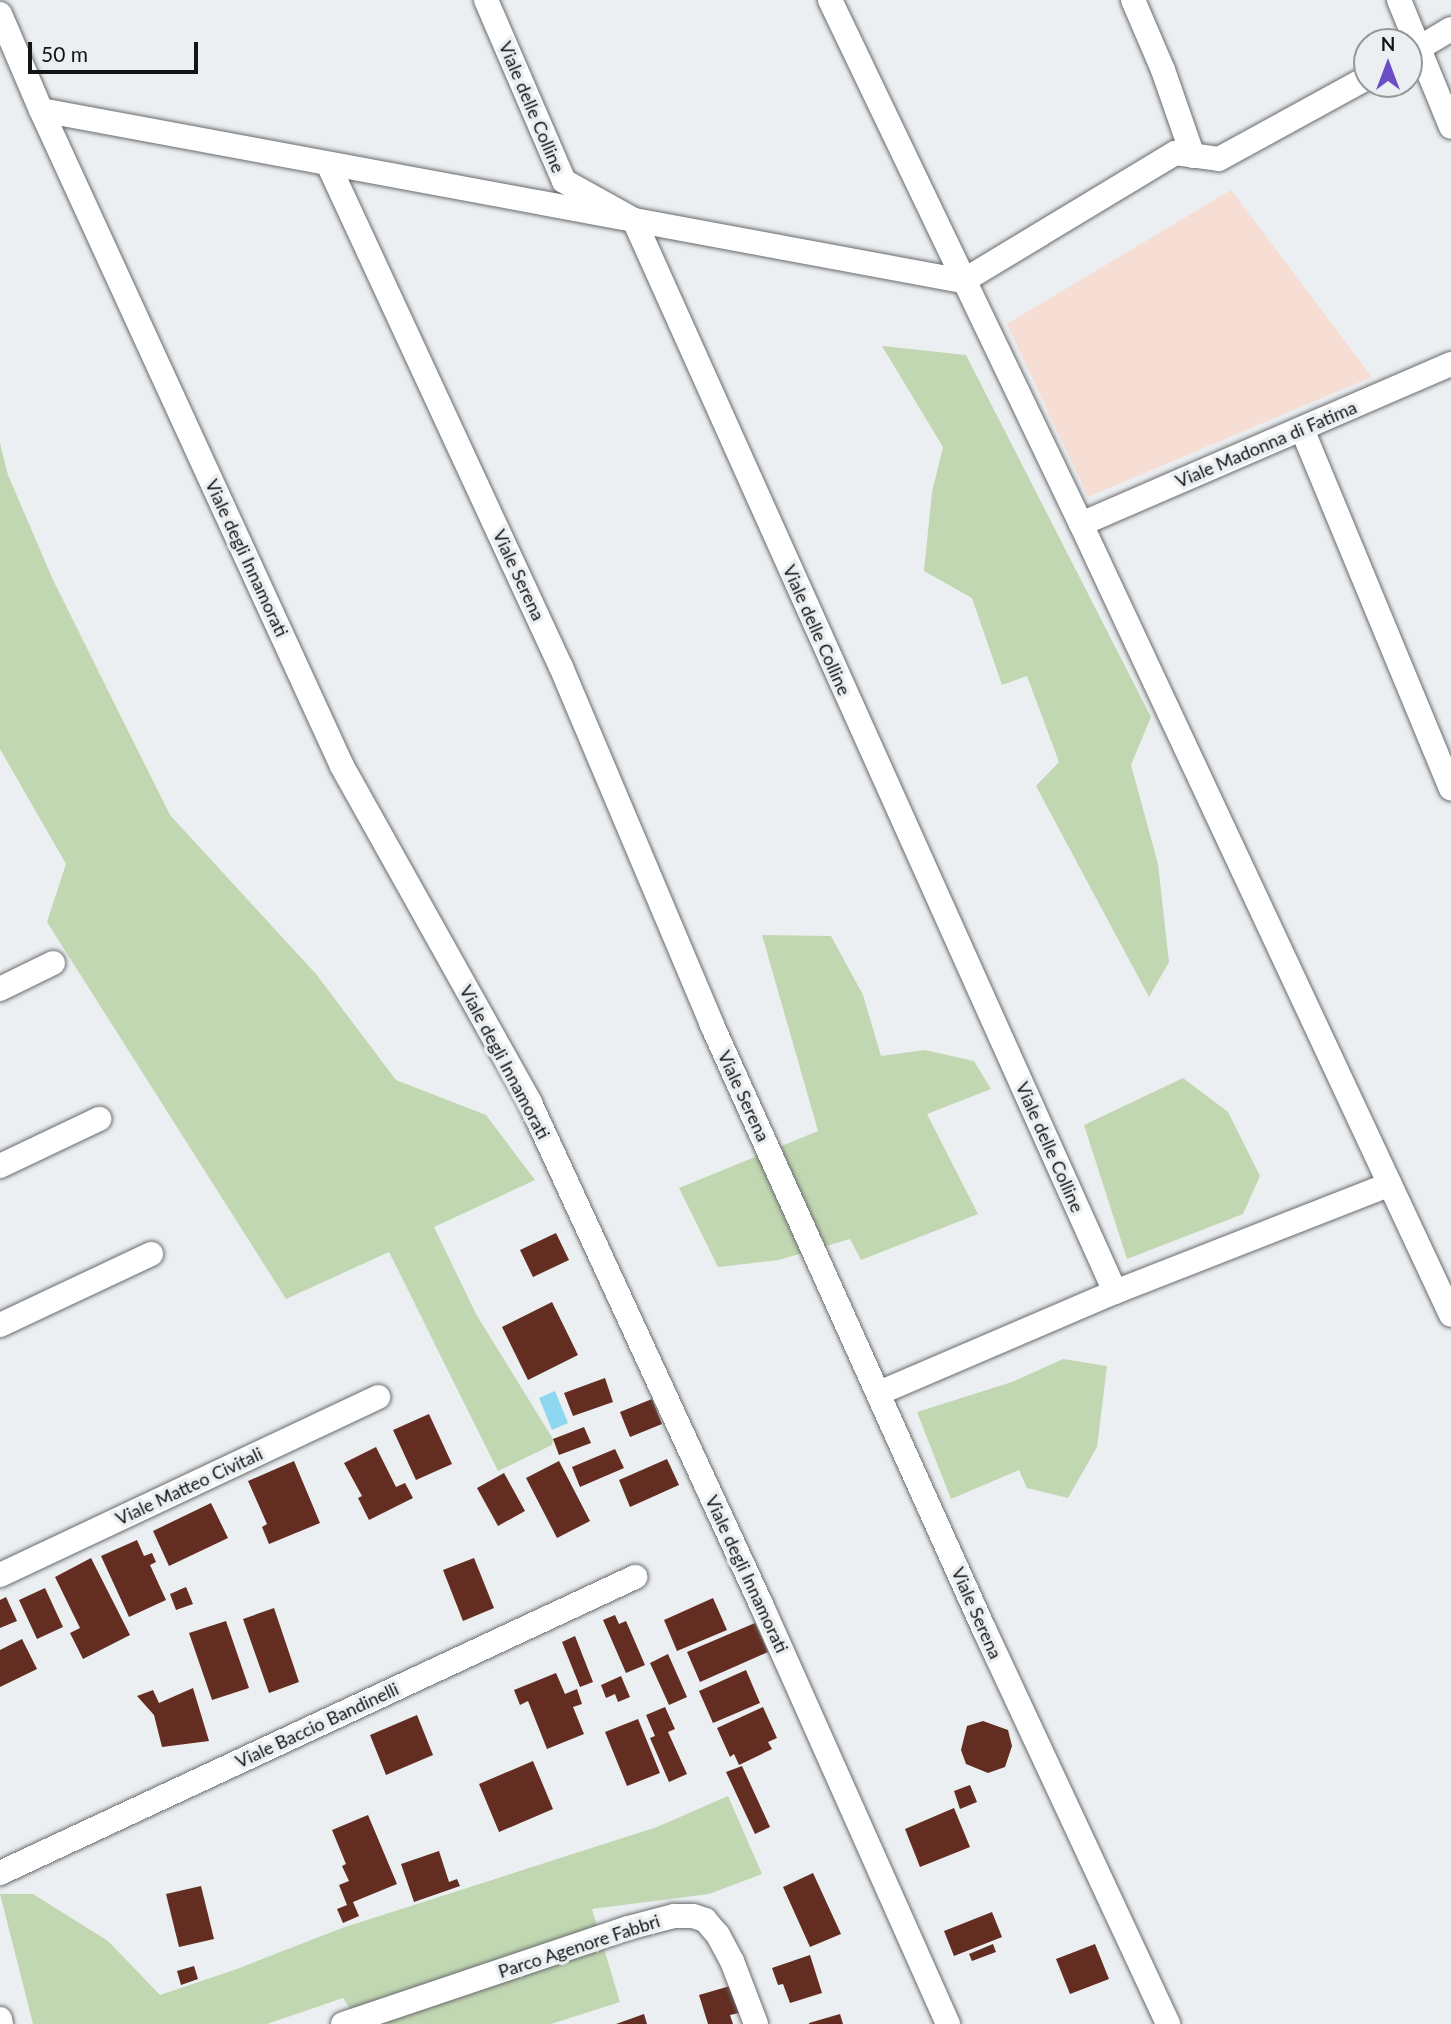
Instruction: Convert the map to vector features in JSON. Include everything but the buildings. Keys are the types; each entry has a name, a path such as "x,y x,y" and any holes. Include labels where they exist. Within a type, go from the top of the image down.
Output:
{"street":[{"name":"Viale delle Colline","path":"486,0 564,181 634,220 1115,1292"},
{"path":"830,0 1081,524 1451,1315"},
{"path":"1133,0 1163,70 1193,156"},
{"path":"1399,0 1407,28"},
{"name":"Viale degli Innamorati","path":"0,14 41,110 342,766 530,1103 761,1604 948,2024"},
{"path":"1423,46 1451,29"},
{"path":"1423,70 1451,127"},
{"path":"41,110 963,281 1175,153 1219,159 1353,86"},
{"name":"Viale Serena","path":"328,164 561,667 712,1026 984,1629 1168,2024"},
{"name":"Viale Madonna di Fatima","path":"1081,524 1451,364"},
{"path":"1303,429 1451,789"},
{"path":"0,989 53,962"},
{"path":"0,1166 99,1119"},
{"path":"879,1393 1115,1292 1390,1184"},
{"path":"0,1325 151,1254"},
{"name":"Viale Matteo Civitali","path":"0,1575 378,1397"},
{"name":"Viale Baccio Bandinelli","path":"0,1873 635,1577"},
{"name":"Parco Agenore Fabbri","path":"343,2024 628,1928 674,1916 693,1916 705,1920 718,1935 732,1961 756,2024"}],"shaded area":[{"path":"1231,190 1372,377 1088,497 1007,324"}],"green space":[{"path":"882,346 966,355 1151,717 1131,765 1158,864 1169,962 1149,997 1036,786 1059,762 1027,676 1002,685 972,598 924,571 932,492 943,447"},
{"path":"0,443 8,475 53,580 170,815 316,974 396,1080 486,1115 535,1180 434,1227 476,1314 553,1439 552,1445 498,1471 389,1252 286,1299 47,922 66,864 0,749"},
{"path":"762,935 831,936 863,995 881,1056 925,1050 974,1061 991,1089 927,1114 978,1214 861,1260 850,1239 779,1260 718,1267 679,1188 818,1131"},
{"path":"1183,1078 1228,1112 1260,1176 1243,1214 1127,1259 1084,1125"},
{"path":"1063,1359 1107,1366 1097,1447 1068,1498 1027,1488 1019,1470 951,1499 917,1412 1012,1382"},
{"path":"728,1796 762,1874 709,1894 592,1909 620,2002 551,2024 360,2024 343,1998 267,2024 33,2024 0,1894 33,1894 108,1941 160,1995 237,1969 342,1928 657,1827"}],"water":[{"path":"555,1391 568,1423 552,1430 539,1398"}]}
